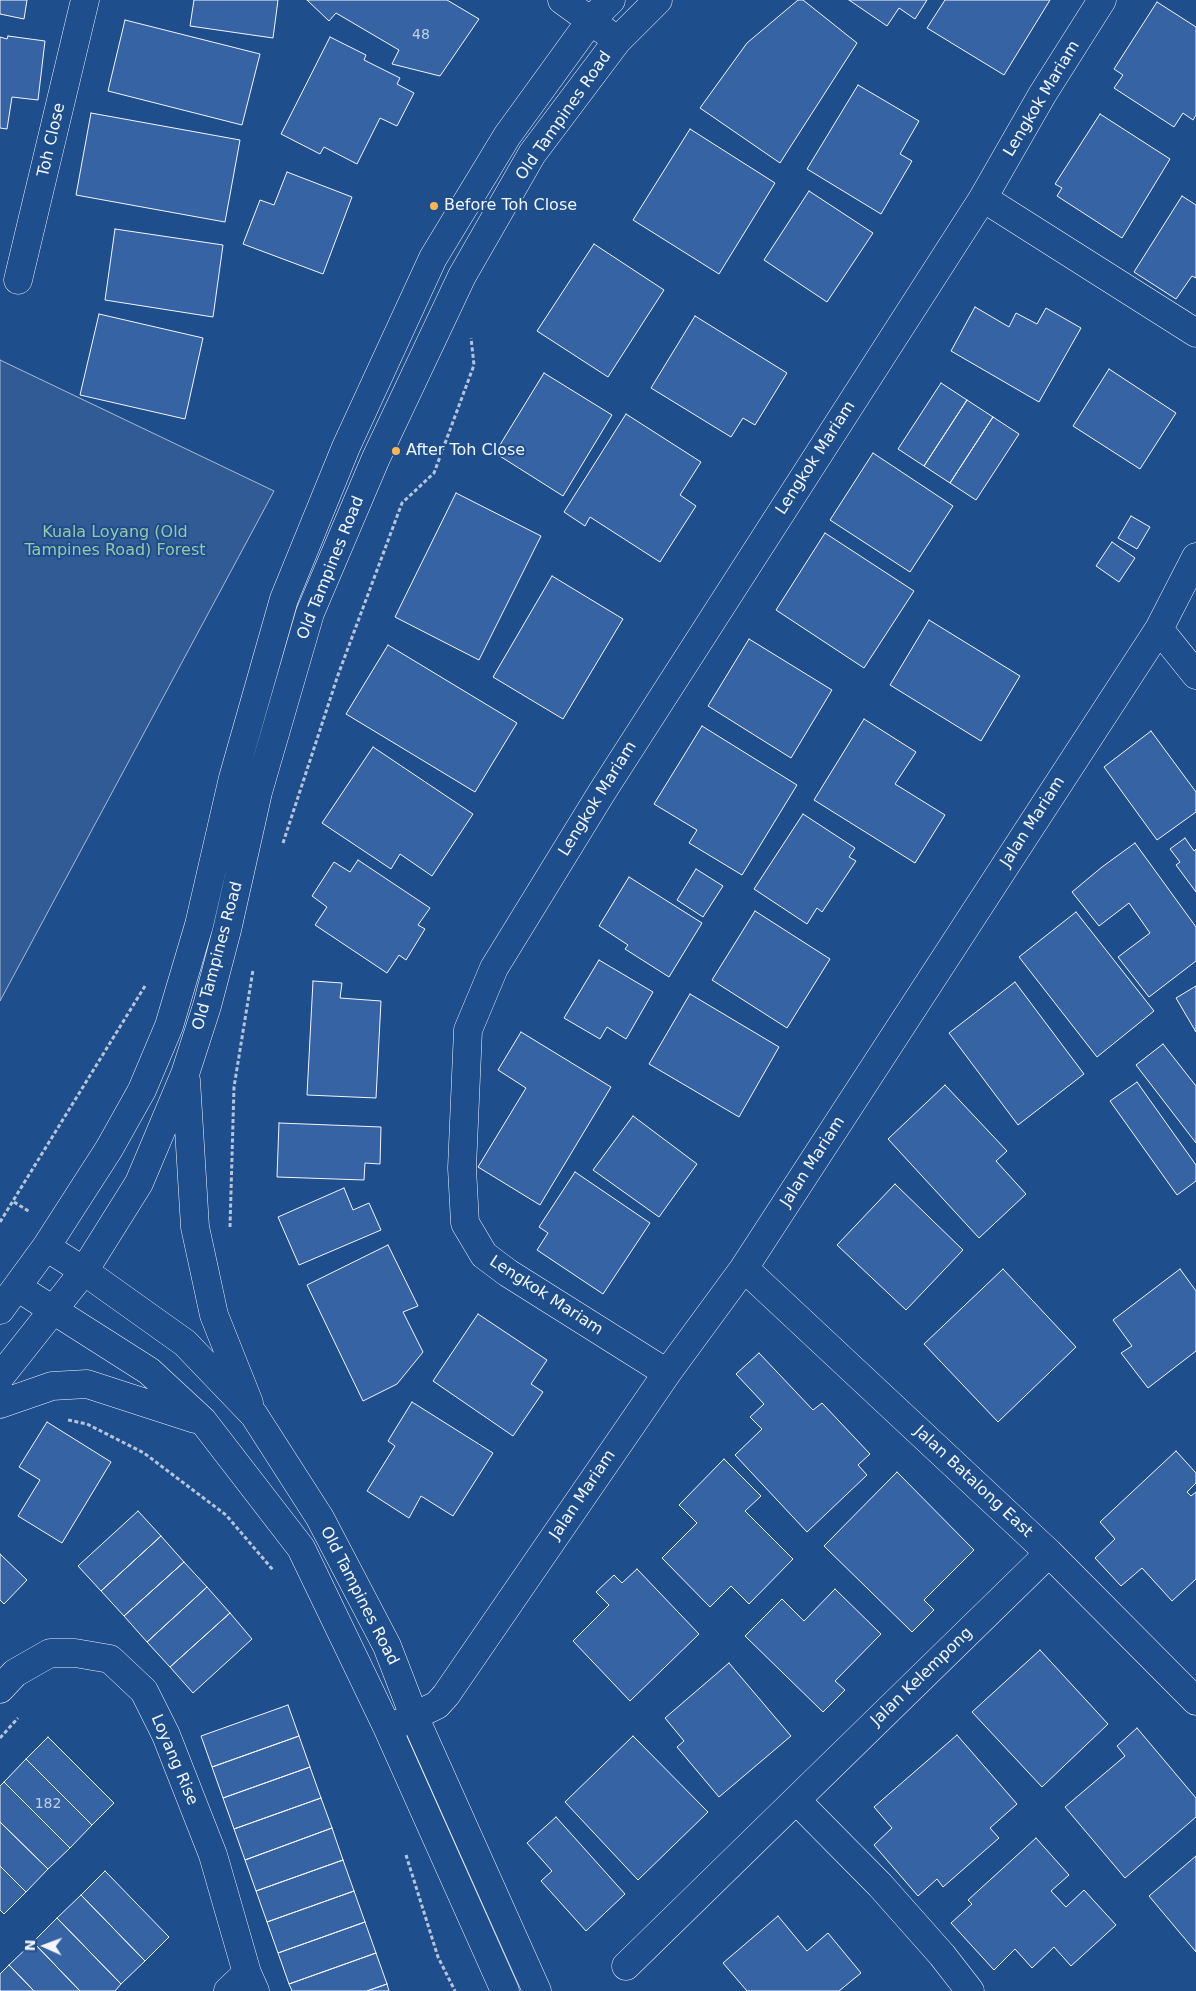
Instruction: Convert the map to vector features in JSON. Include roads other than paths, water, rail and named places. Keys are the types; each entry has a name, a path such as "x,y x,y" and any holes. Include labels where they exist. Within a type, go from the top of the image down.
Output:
{"street":[{"name":"Toh Close","path":"18,280 85,0"},
{"path":"562,0 617,41"},
{"name":"Old Tampines Road","path":"505,1991 388,1729 301,1548 203,1421 149,1372 17,1287 46,1247 109,1149 142,1090 169,1026 199,925 233,778 284,599 346,447 433,258 507,136 591,20 611,0"},
{"name":"Old Tampines Road","path":"54,1310 84,1271 139,1183 185,1074 207,1006 227,930 258,792 310,613 376,458 462,276 532,154 617,41 658,0"},
{"name":"Lengkok Mariam","path":"667,1373 508,1274 484,1255 465,1223 462,1168 468,1030 494,968 602,792 983,198 1042,95 1102,0"},
{"path":"983,198 1196,333"},
{"name":"Jalan Mariam","path":"388,1729 437,1704 446,1694 667,1373 744,1268 1159,629 1196,557"},
{"path":"1159,629 1196,675"},
{"path":"185,1074 195,1227 214,1315 254,1415"},
{"name":"Old Tampines Road","path":"46,1247 84,1271 185,1343 254,1415 320,1518 387,1646 414,1716 537,1991"},
{"name":"Jalan Batalong East","path":"744,1268 1049,1554 1196,1701"},
{"path":"0,1310 17,1287"},
{"path":"0,1378 54,1310"},
{"path":"0,1404 52,1386 88,1384 203,1421"},
{"name":"Jalan Kelempong","path":"626,1966 1049,1554"},
{"name":"Loyang Rise","path":"0,1689 15,1673 50,1653 75,1653 110,1658 144,1691 166,1734 213,1855 243,1985"},
{"path":"796,1800 880,1885 942,1955 970,1991"}],"place":[{"name":"Before Toh Close","path":"434,206"},
{"name":"After Toh Close","path":"396,451"}],"park label":[{"name":"Kuala Loyang (Old Tampines Road) Forest","path":"115,542"}]}
